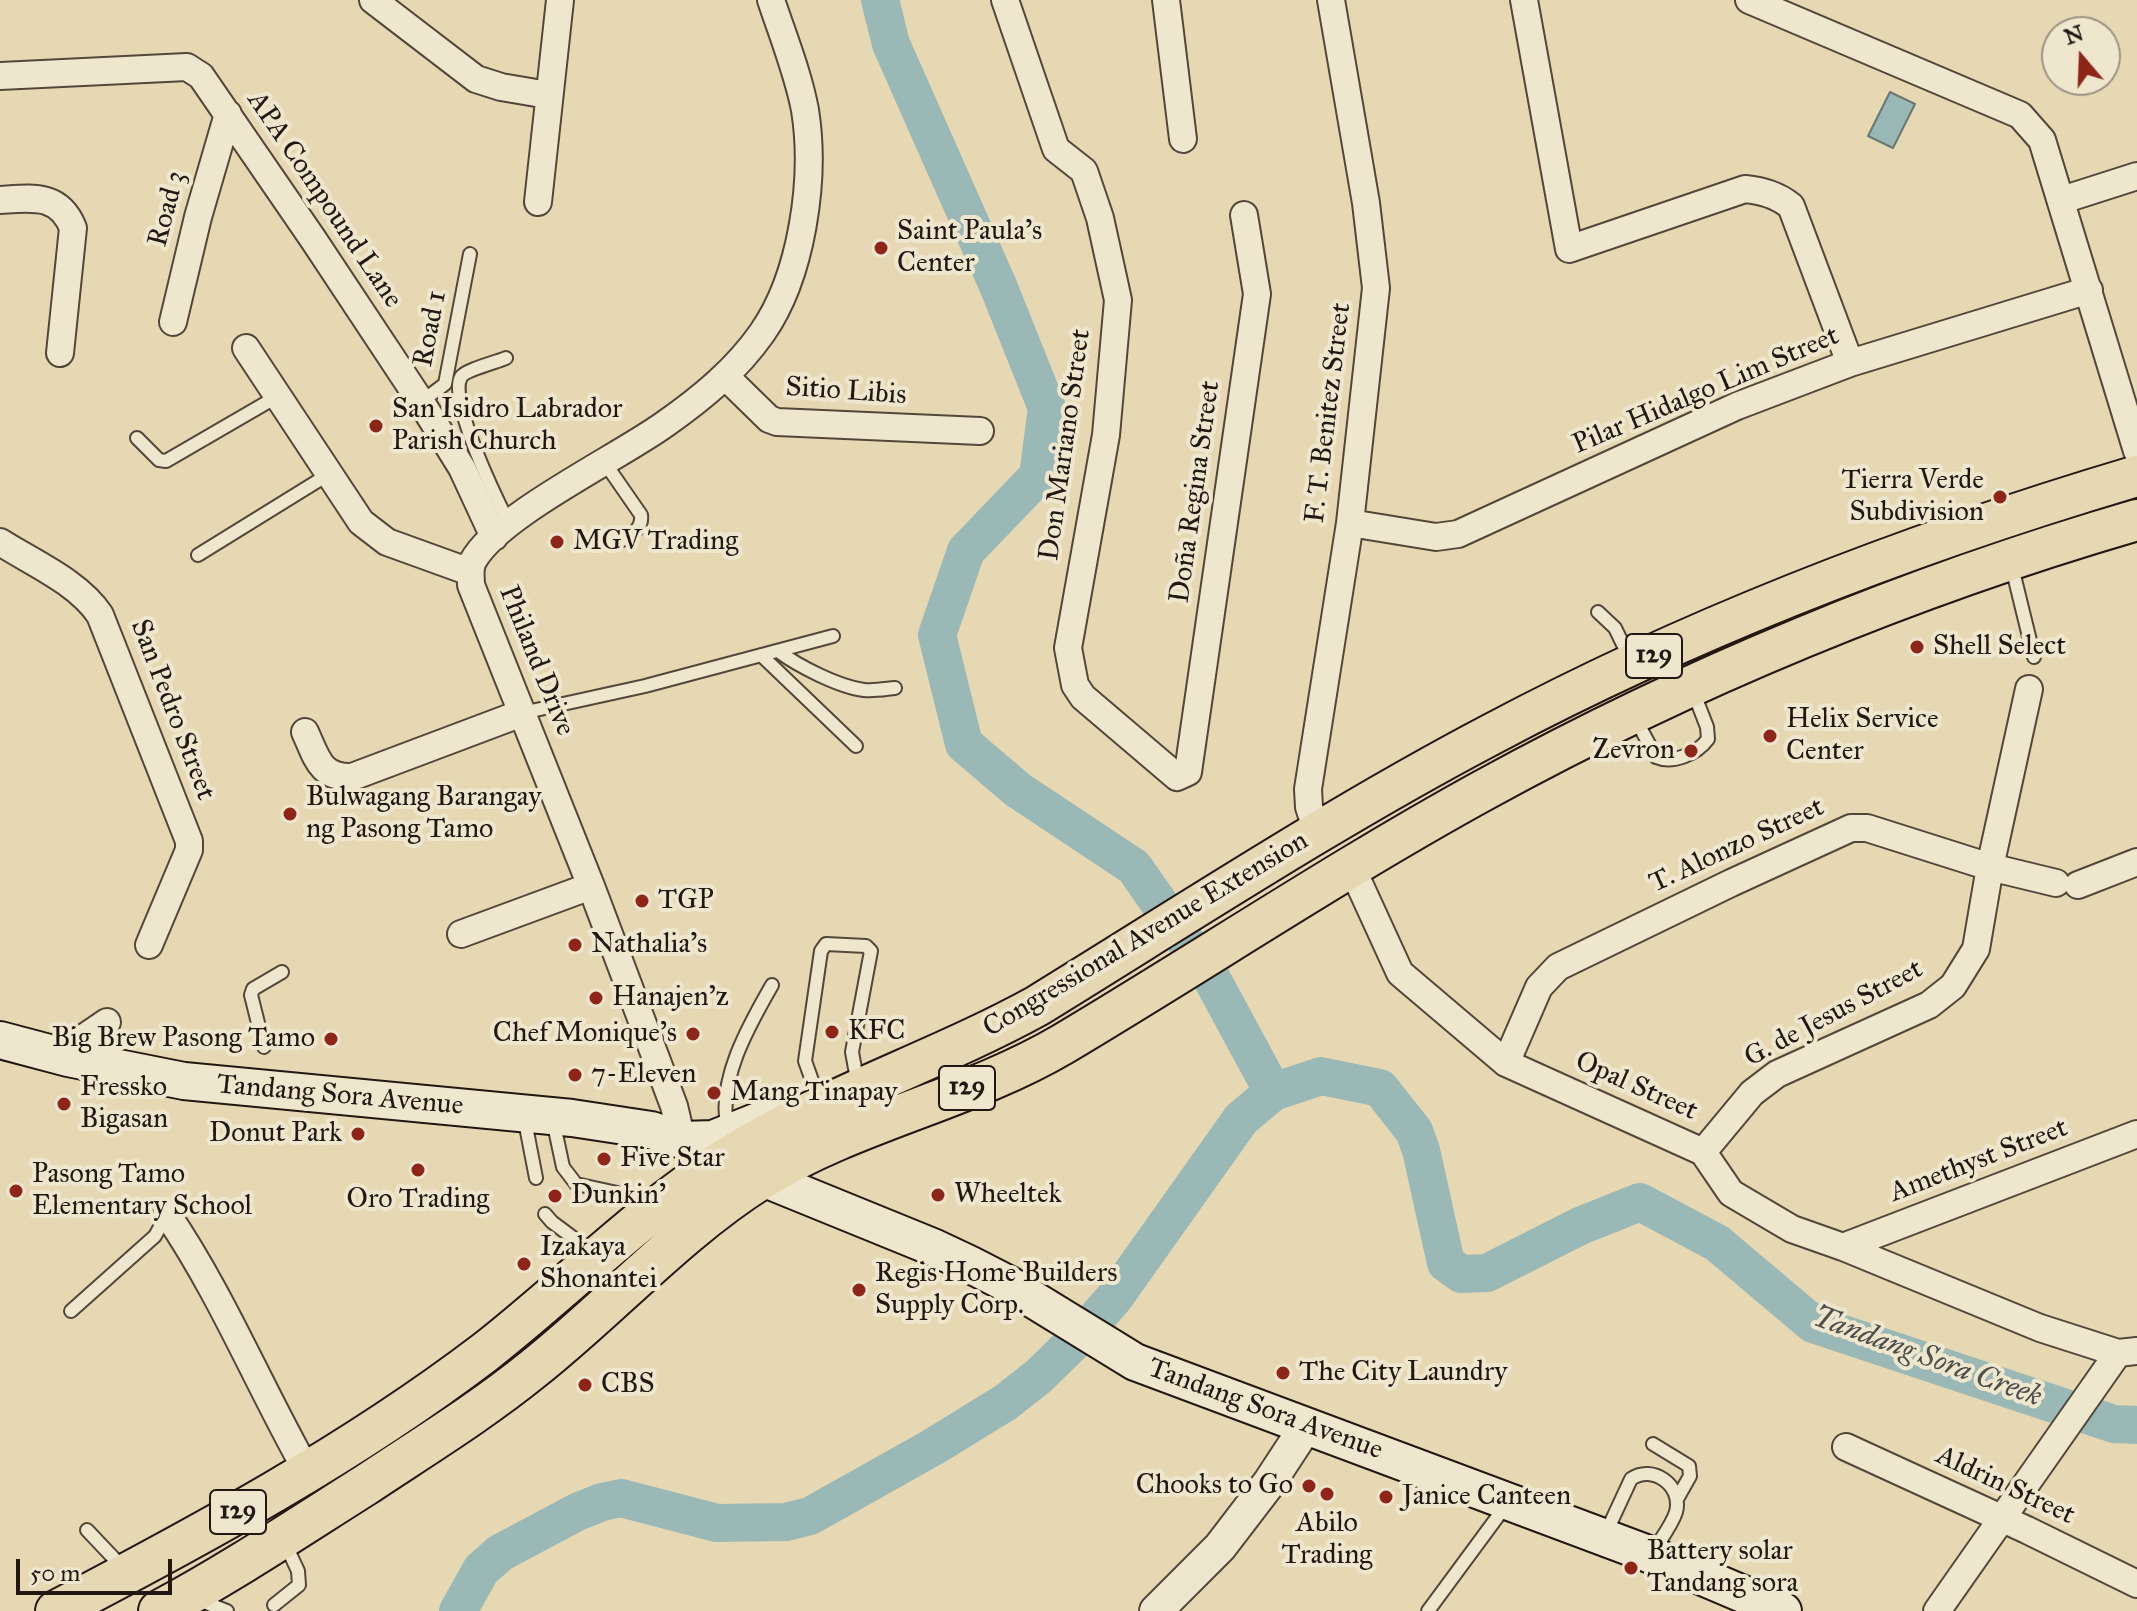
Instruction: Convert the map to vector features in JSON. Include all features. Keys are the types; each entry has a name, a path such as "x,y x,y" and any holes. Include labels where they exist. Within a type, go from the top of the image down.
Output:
{"main road":[{"name":"Congressional Avenue Extension","path":"56,1611 178,1549 415,1403 485,1351 674,1196 723,1160 859,1089 992,1031 1317,832 1492,733 1787,596 2025,509 2137,476"},
{"name":"Congressional Avenue Extension","path":"174,1603 283,1539 521,1379 580,1332 693,1229 763,1178 855,1134 1001,1075 1058,1047 1351,866 1487,788 1633,714 1866,613 2010,561 2137,520"},
{"name":"Tandang Sora Avenue","path":"0,1040 57,1056 184,1081 538,1114 651,1130 682,1140 706,1141 768,1118 806,1115"},
{"path":"674,1196 686,1169 682,1140"},
{"name":"Tandang Sora Avenue","path":"763,1178 935,1248 1008,1284 1125,1356 1235,1401 1307,1425 1651,1555 1783,1611"},
{"path":"415,1403 439,1437"}],"street":[{"path":"373,0 476,79 548,95"},
{"path":"538,202 560,0"},
{"name":"Philand Drive","path":"682,1140 677,1115 591,886 471,585 470,572 473,562 502,531 673,419 725,376 763,331 782,297 802,234 807,165 805,111 771,0"},
{"name":"Don Mariano Street","path":"1005,0 1056,149 1084,171 1100,218 1118,300 1106,435 1068,648 1075,685 1083,697 1177,777 1183,776"},
{"path":"1166,0 1183,139"},
{"path":"1524,0 1569,249 1745,189 1781,198 1791,206 1850,363"},
{"path":"1749,0 2020,115 2042,140 2137,451"},
{"name":"F. T. Benitez Street","path":"1317,832 1309,807 1308,789 1350,523 1376,288 1340,2"},
{"name":"APA Compound Lane","path":"0,76 187,67 201,76 421,402 502,531"},
{"name":"Road 3","path":"173,322 198,217 228,114"},
{"path":"2062,200 2137,176"},
{"path":"0,200 34,198 57,204 67,214 73,228 60,353"},
{"name":"Doña Regina Street","path":"1183,776 1188,772 1257,294 1244,215"},
{"name":"Pilar Hidalgo Lim Street","path":"1350,523 1436,537 1458,534 1737,406 1850,363 2089,290"},
{"path":"246,348 356,515 374,535 470,572"},
{"name":"Sitio Libis","path":"725,376 769,419 777,422 980,431"},
{"name":"San Pedro Street","path":"0,542 92,602 100,615 189,841 189,850 149,945"},
{"name":"G. de Jesus Street","path":"1703,1152 1752,1093 1777,1074 1929,1005 1953,986 1976,949 1990,867 2029,689"},
{"path":"305,732 323,768 340,777 352,777 522,713"},
{"name":"T. Alonzo Street","path":"1506,1063 1539,987 1558,967 1851,828 1867,828 1990,867 2067,884 2137,862"},
{"name":"Opal Street","path":"1351,866 1400,973 1506,1063 1703,1152 1731,1193 1792,1229 2040,1328 2127,1352"},
{"path":"461,934 591,886"},
{"path":"57,1056 107,1022"},
{"name":"Amethyst Street","path":"1843,1247 2137,1134"},
{"path":"167,1214 198,1260 274,1413 307,1471"},
{"path":"1937,1611 2087,1397 2127,1352"},
{"path":"1156,1611 1220,1547 1269,1483 1307,1425"},
{"name":"Aldrin Street","path":"1846,1447 2137,1584"}],"lane":[{"name":"Road 1","path":"421,402 445,384 470,254"},
{"path":"502,531 467,425 459,379 465,373 506,358"},
{"path":"137,438 159,460 166,461 278,396"},
{"path":"605,463 641,515 642,521 636,532 620,541"},
{"path":"198,555 329,474"},
{"path":"2010,561 2034,657"},
{"path":"1598,612 1615,628 1633,666"},
{"path":"522,713 645,686 833,636"},
{"path":"778,651 788,659 847,686 865,690 895,688"},
{"path":"761,655 856,746"},
{"path":"1633,714 1656,757 1673,761 1696,750 1708,739 1707,727 1692,688"},
{"path":"806,1115 805,1061 821,951 826,944 866,946 871,951 852,1052 859,1089"},
{"path":"264,1047 251,995 253,989 282,972"},
{"path":"728,1134 726,1103 733,1068 746,1030 772,985"},
{"path":"536,1178 538,1114"},
{"path":"538,1114 563,1167 576,1184 674,1196"},
{"path":"71,1311 155,1236 167,1214"},
{"path":"545,1214 599,1257"},
{"path":"1651,1555 1675,1513 1677,1499 1690,1476 1689,1466 1653,1444"},
{"path":"1603,1538 1631,1479 1639,1473 1652,1473 1664,1480 1677,1499"},
{"path":"1428,1611 1509,1501"},
{"path":"87,1530 128,1574"},
{"path":"274,1605 299,1585 298,1571 283,1539"},
{"path":"174,1603 227,1611"}],"water":[{"path":"1890,92 1915,104 1893,148 1868,136"}],"waterway":[{"path":"880,0 891,44 999,288 1047,408 1038,476 966,551 937,635 964,744 1018,790 1134,867 1212,979 1273,1092"},
{"name":"Tandang Sora Creek","path":"458,1611 481,1570 500,1553 602,1502 621,1498 717,1523 786,1522 810,1516 1006,1402 1039,1376 1114,1298 1241,1119 1273,1092 1321,1076 1380,1088 1414,1131 1446,1263 1461,1274 1487,1273 1580,1226 1640,1202 1717,1243 1813,1324 2114,1424 2137,1425"}],"place":[{"name":"Saint Paula's Center","path":"881,248"},
{"name":"San Isidro Labrador Parish Church","path":"376,426"},
{"name":"Tierra Verde Subdivision","path":"2000,497"},
{"name":"MGV Trading","path":"557,542"},
{"name":"Shell Select","path":"1917,647"},
{"name":"Helix Service Center","path":"1770,736"},
{"name":"Zevron","path":"1691,751"},
{"name":"Bulwagang Barangay ng Pasong Tamo","path":"290,814"},
{"name":"TGP","path":"642,901"},
{"name":"Nathalia's","path":"575,945"},
{"name":"Hanajen'z","path":"596,998"},
{"name":"KFC","path":"832,1032"},
{"name":"Chef Monique's","path":"693,1034"},
{"name":"Big Brew Pasong Tamo","path":"331,1039"},
{"name":"7-Eleven","path":"575,1075"},
{"name":"Mang Tinapay","path":"714,1093"},
{"name":"Fressko Bigasan","path":"64,1104"},
{"name":"Donut Park","path":"358,1134"},
{"name":"Five Star","path":"604,1159"},
{"name":"Oro Trading","path":"418,1170"},
{"name":"Pasong Tamo Elementary School","path":"16,1191"},
{"name":"Wheeltek","path":"938,1195"},
{"name":"Dunkin'","path":"555,1196"},
{"name":"Izakaya Shonantei","path":"524,1264"},
{"name":"Regis Home Builders Supply Corp.","path":"859,1290"},
{"name":"The City Laundry","path":"1283,1373"},
{"name":"CBS","path":"585,1385"},
{"name":"Chooks to Go","path":"1309,1486"},
{"name":"Abilo Trading","path":"1327,1494"},
{"name":"Janice Canteen","path":"1386,1497"},
{"name":"Battery solar Tandang sora","path":"1631,1568"}]}
